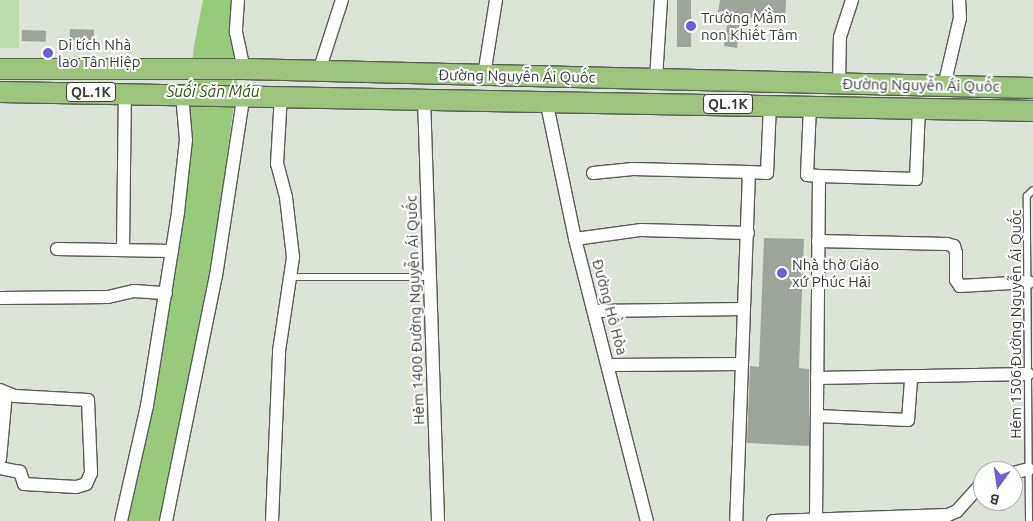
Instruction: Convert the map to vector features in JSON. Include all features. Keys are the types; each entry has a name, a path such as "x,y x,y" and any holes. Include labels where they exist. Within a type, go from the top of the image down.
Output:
{"main road":[{"name":"Đường Nguyễn Ái Quốc","path":"0,69 244,69 1033,88"},
{"path":"424,74 424,98"},
{"name":"Đường Nguyễn Ái Quốc","path":"0,92 244,94 1033,111"}],"street":[{"path":"238,0 236,32 244,69"},
{"path":"319,71 342,0"},
{"path":"484,75 496,0"},
{"path":"656,79 661,0"},
{"path":"839,83 840,36 852,0"},
{"path":"944,86 960,18 959,0"},
{"path":"123,250 125,92"},
{"path":"121,521 147,406 172,251 186,140 182,94"},
{"path":"166,521 216,276 244,94"},
{"path":"272,521 273,427 293,247 277,164 281,95"},
{"name":"Hẻm 1400 Đường Nguyễn Ái Quốc","path":"424,98 438,521"},
{"name":"Đường Hồ Hòa","path":"546,100 575,239 647,521"},
{"path":"593,173 633,169 767,173 770,105"},
{"path":"810,106 807,176 916,179 919,108"},
{"path":"736,521 740,364 748,233 749,172"},
{"path":"816,520 819,176"},
{"path":"575,239 641,230 748,233"},
{"path":"818,241 947,244 954,246 956,253 956,280 960,286 1029,282"},
{"path":"57,249 172,251"},
{"path":"0,298 108,297 134,290 166,293"},
{"path":"594,311 744,309"},
{"path":"608,365 740,364"},
{"path":"817,378 911,380 1028,374"},
{"path":"817,416 908,420 911,380"},
{"path":"0,460 3,392 88,400 91,472 86,484 76,488 24,484 20,472 0,468"},
{"path":"1023,470 1029,469"},
{"path":"773,521 907,518 953,513 973,492"}],"lane":[{"name":"Hẻm 1506 Đường Nguyễn Ái Quốc","path":"1029,521 1027,196 1033,190"},
{"path":"290,277 430,277"}],"shaded area":[{"path":"0,0 19,0 19,48 0,48"}],"water":[{"name":"Suối Săn Máu","path":"203,0 233,0 231,31 237,81 214,256 161,521 126,521 152,406 194,46"}],"building":[{"path":"677,0 691,0 691,47 677,47"},
{"path":"720,0 786,0 785,21 741,17 737,48 724,46 729,13 718,12"},
{"path":"70,29 94,30 94,41 70,40"},
{"path":"22,30 46,31 46,42 22,41"},
{"path":"764,238 804,239 799,368 809,369 809,446 747,443 750,366 759,367"}],"place":[{"name":"Trường Mầm non Khiết Tâm","path":"691,26"},
{"name":"Di tích Nhà lao Tân Hiệp","path":"48,53"},
{"name":"Nhà thờ Giáo xứ Phúc Hải","path":"782,273"}]}
